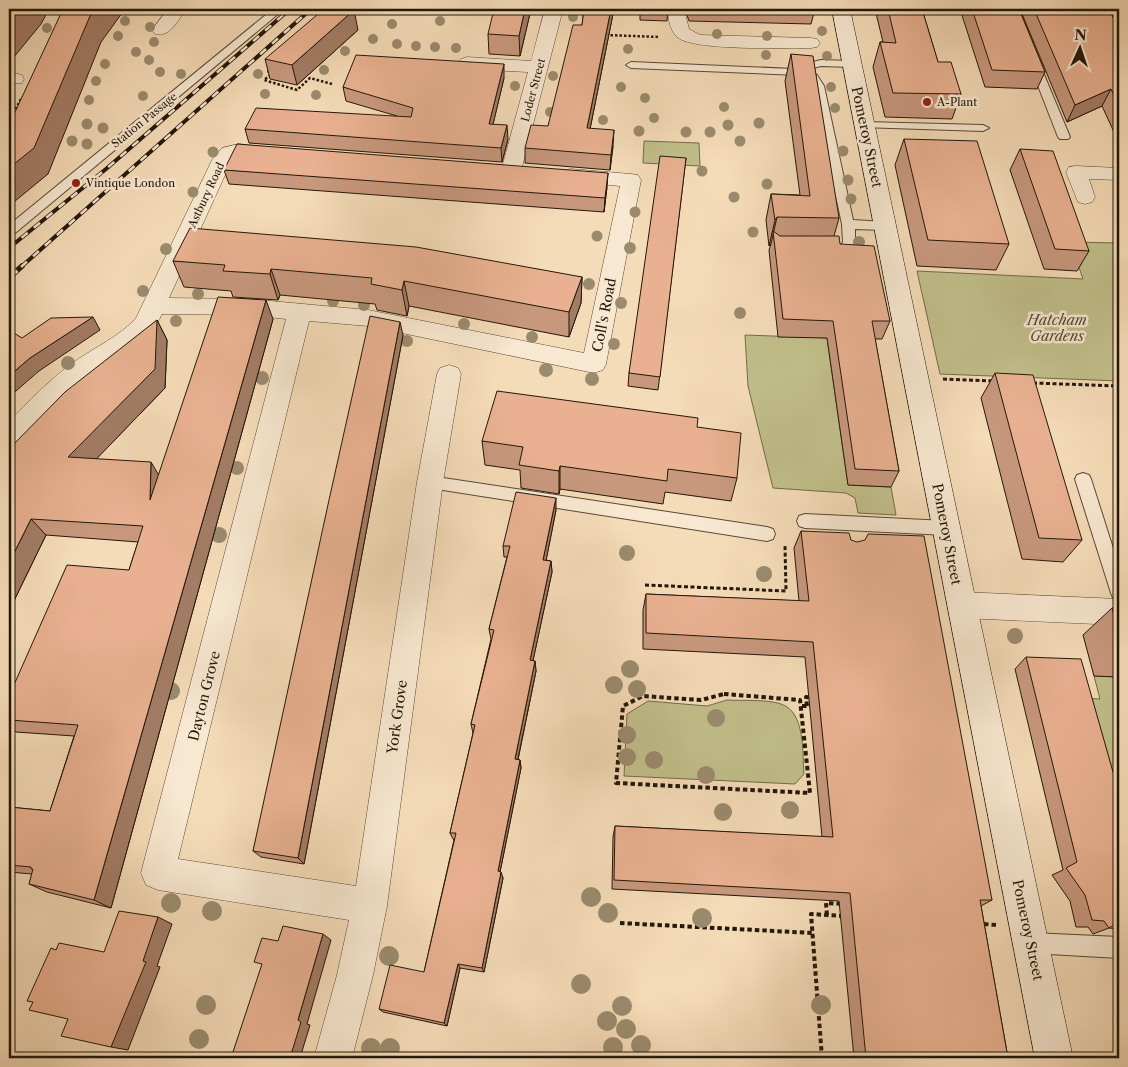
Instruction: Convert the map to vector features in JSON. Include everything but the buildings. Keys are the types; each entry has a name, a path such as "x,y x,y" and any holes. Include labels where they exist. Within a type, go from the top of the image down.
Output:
{"street":[{"path":"161,30 177,9"},
{"name":"Loder Street","path":"520,172 539,67 554,9"},
{"path":"676,9 679,29 690,38 699,40 811,43"},
{"name":"Pomeroy Street","path":"841,9 1054,1058"},
{"path":"450,62 539,67"},
{"name":"Astbury Road","path":"9,438 41,404 82,369 136,334 146,323 222,160 229,152 239,150 286,154"},
{"name":"Coll's Road","path":"300,310 368,318 594,364 631,180 520,172"},
{"path":"1085,197 1076,172 1119,174"},
{"path":"154,306 249,307 300,310"},
{"name":"Dayton Grove","path":"300,310 158,873 370,906"},
{"name":"York Grove","path":"333,1058 355,975 370,906 430,482 449,374"},
{"path":"962,605 1119,612"}],"lane":[{"name":"Station Passage","path":"9,231 279,9"},
{"path":"1028,45 1064,137"},
{"path":"798,72 800,68 810,64 852,64"},
{"path":"631,65 798,72 815,78 848,224 849,242 845,249 814,250"},
{"path":"864,125 983,128"},
{"path":"848,224 885,226"},
{"path":"1083,479 1119,593"},
{"path":"430,482 767,534"},
{"path":"805,521 946,528"},
{"path":"846,522 848,541"},
{"path":"1031,943 1119,948"}],"path":[{"path":"605,35 690,38"},
{"path":"274,65 267,71 273,73 264,80 297,90 310,78 332,84"},
{"path":"938,379 1002,382"},
{"path":"1032,383 1119,386"},
{"path":"645,585 786,591 783,520 805,521"},
{"path":"724,694 800,700 802,706 810,793 616,783 622,706 643,696 701,700 724,694"},
{"path":"807,706 806,698 815,698"},
{"path":"802,706 816,706"},
{"path":"827,915 826,903 845,904"},
{"path":"822,1058 811,914 846,916"},
{"path":"976,920 984,924 978,928"},
{"path":"620,922 813,933"}],"green space":[{"path":"644,141 699,143 700,166 643,163"},
{"name":"Hatcham Gardens","path":"1070,242 1119,243 1119,381 940,374 917,271 1083,279"},
{"path":"745,335 827,338 848,485 891,487 896,515 858,513 855,498 846,493 773,488 748,386"},
{"path":"1094,676 1119,677 1119,855 1076,698 1100,699"},
{"path":"727,700 775,702 789,708 799,724 802,745 804,774 795,784 624,776 627,714 648,701 707,706"}],"railway":[{"path":"9,248 106,169 290,9"},
{"path":"21,267 311,9"},
{"path":"9,278 22,266"}],"place":[{"name":"A-Plant","path":"927,102"},
{"name":"Vintique London","path":"76,183"}]}
